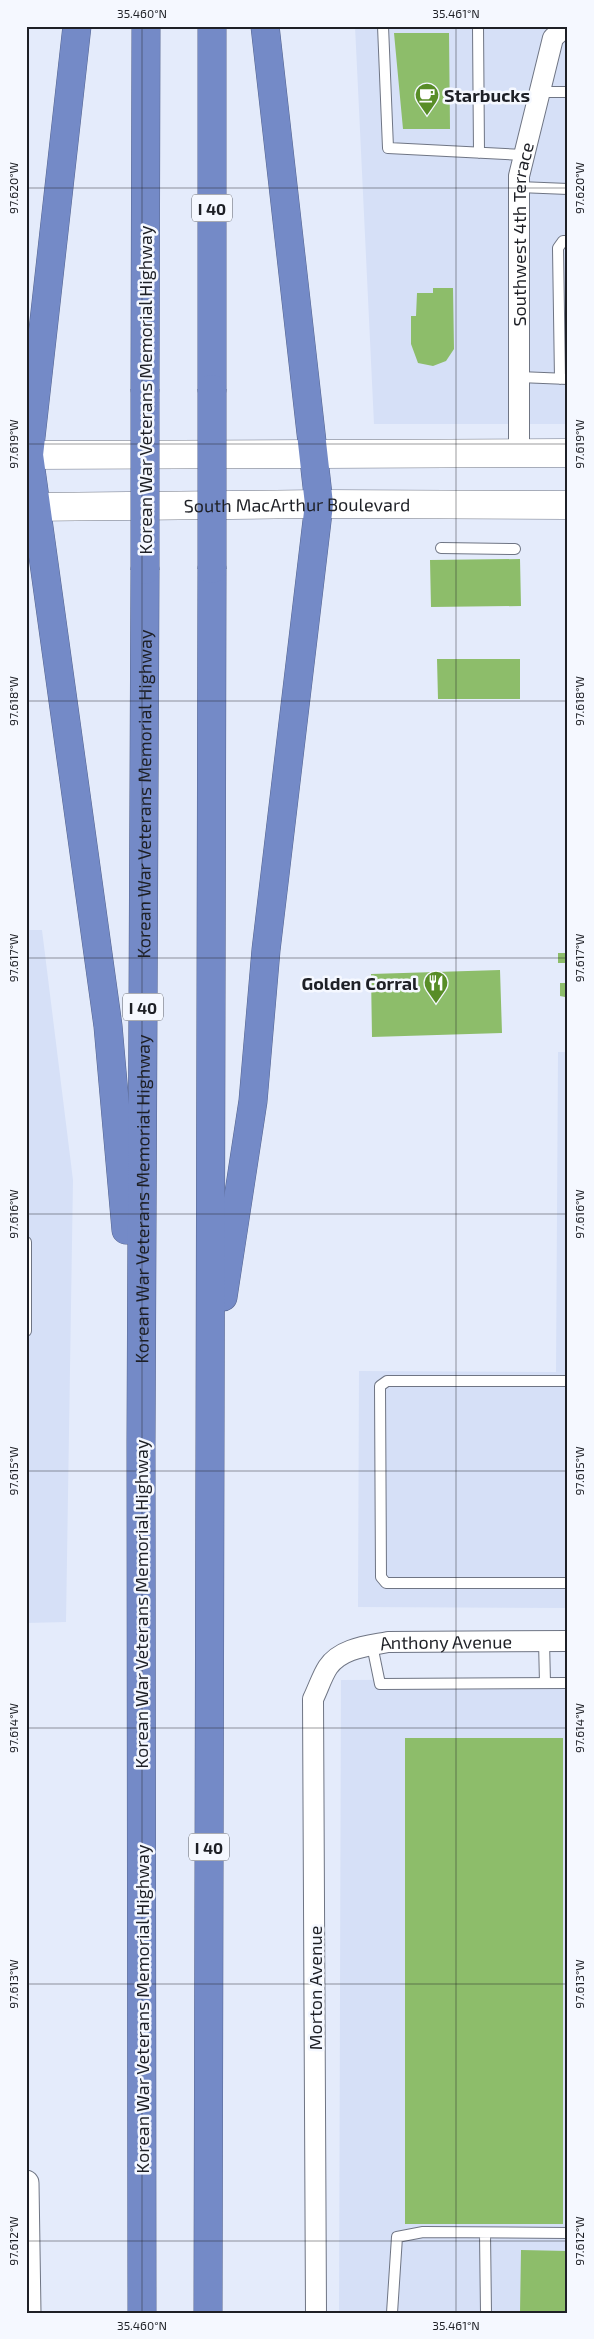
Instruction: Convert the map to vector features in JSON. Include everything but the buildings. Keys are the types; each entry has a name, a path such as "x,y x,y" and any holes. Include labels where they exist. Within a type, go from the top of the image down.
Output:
{"highway":[{"path":"77,26 28,455 32,507 110,1035 141,1444"},
{"name":"Korean War Veterans Memorial Highway","path":"142,2313 141,1444 146,26"},
{"name":"I 40","path":"208,2313 212,26"},
{"path":"209,1382 253,1101 266,950 319,504 265,26"}],"main road":[{"path":"28,455 568,453"},
{"name":"South MacArthur Boulevard","path":"32,507 319,504 568,505"}],"street":[{"name":"Southwest 4th Terrace","path":"519,453 519,176 553,38 565,27"},
{"name":"Anthony Avenue","path":"329,1666 348,1651 388,1642 568,1641"},
{"name":"Morton Avenue","path":"316,2313 313,1699 329,1666"},
{"path":"26,2183 28,2313"}],"lane":[{"path":"383,26 388,148 524,155"},
{"path":"478,26 479,153"},
{"path":"540,92 568,92"},
{"path":"519,187 568,190"},
{"path":"519,377 564,379 558,248 563,241 568,241"},
{"path":"441,548 515,549"},
{"path":"26,1242 26,1331"},
{"path":"568,1381 387,1381 380,1386 380,1396 381,1577 386,1583 568,1583"},
{"path":"544,1641 545,1683"},
{"path":"372,1645 380,1684 568,1683"},
{"path":"392,2313 397,2237 423,2232 568,2233"},
{"path":"485,2233 486,2313"}],"shaded area":[{"path":"355,26 568,26 568,424 374,424"},
{"path":"26,930 42,930 73,1180 66,1622 26,1623"},
{"path":"558,1052 568,1052 568,1608 358,1607 359,1371 556,1372"},
{"path":"568,1679 568,2313 339,2313 341,1680"}],"place":[{"name":"Starbucks","path":"427,116"},
{"name":"Golden Corral","path":"436,1004"}]}
